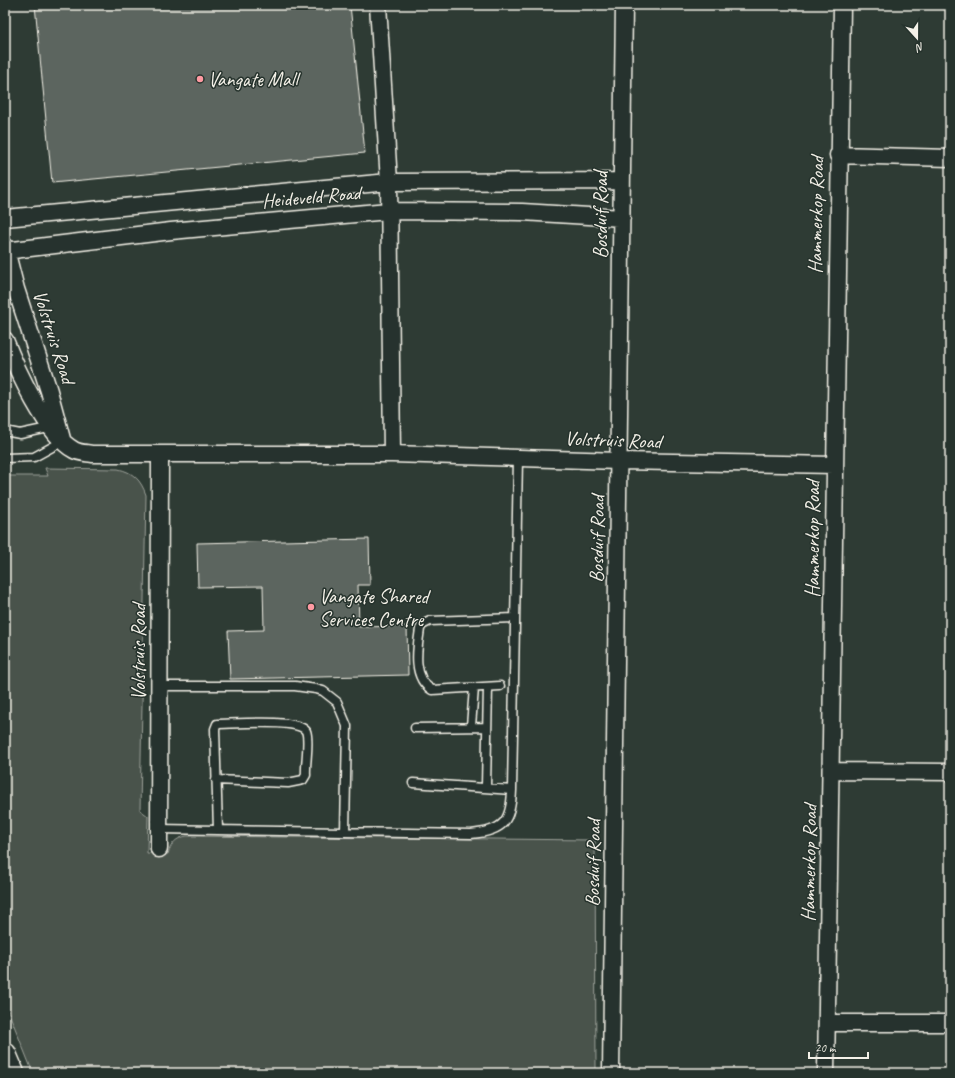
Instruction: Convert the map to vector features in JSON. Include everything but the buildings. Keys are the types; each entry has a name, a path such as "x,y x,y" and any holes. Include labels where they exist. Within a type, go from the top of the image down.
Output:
{"highway":[{"path":"5,1054 13,1073"}],"street":[{"path":"378,5 389,182 388,211 392,454"},
{"name":"Bosduif Road","path":"611,1073 624,5"},
{"name":"Hammerkop Road","path":"826,1073 832,771 838,155 842,5"},
{"path":"838,155 950,158"},
{"name":"Heideveld Road","path":"5,218 389,182 622,181"},
{"name":"Heideveld Road","path":"5,249 171,231 388,211 522,212 622,218"},
{"name":"Volstruis Road","path":"5,249 55,426"},
{"name":"Volstruis Road","path":"5,340 17,370 55,426 63,441 75,450 92,454 392,454 834,466"},
{"name":"Volstruis Road","path":"159,849 160,454"},
{"path":"832,771 950,772"},
{"path":"827,1023 950,1023"}],"lane":[{"path":"5,431 20,434 55,426"},
{"path":"5,458 34,457 63,441"},
{"path":"159,829 471,834 490,831 506,820 510,810 512,790 518,458"},
{"path":"500,686 432,690 427,687 420,677 418,667 419,635 422,625 430,621 515,618"},
{"path":"159,686 295,686 324,691 332,696 342,710 347,726 345,832"},
{"path":"486,786 488,687"},
{"path":"471,726 474,688"},
{"path":"216,780 288,783 303,780 306,775 307,738 305,730 288,723 217,724 215,729 216,780 218,830"},
{"path":"415,728 487,726"},
{"path":"414,783 486,786 512,790"}],"shaded area":[{"path":"45,468 123,470 139,481 146,495 140,810 148,816 147,853 168,854 174,842 187,836 595,840 596,1073 33,1073 5,1003 5,476 48,476"}],"place":[{"name":"Vangate Mall","path":"200,79"},
{"name":"Vangate Shared Services Centre","path":"311,607"}]}
